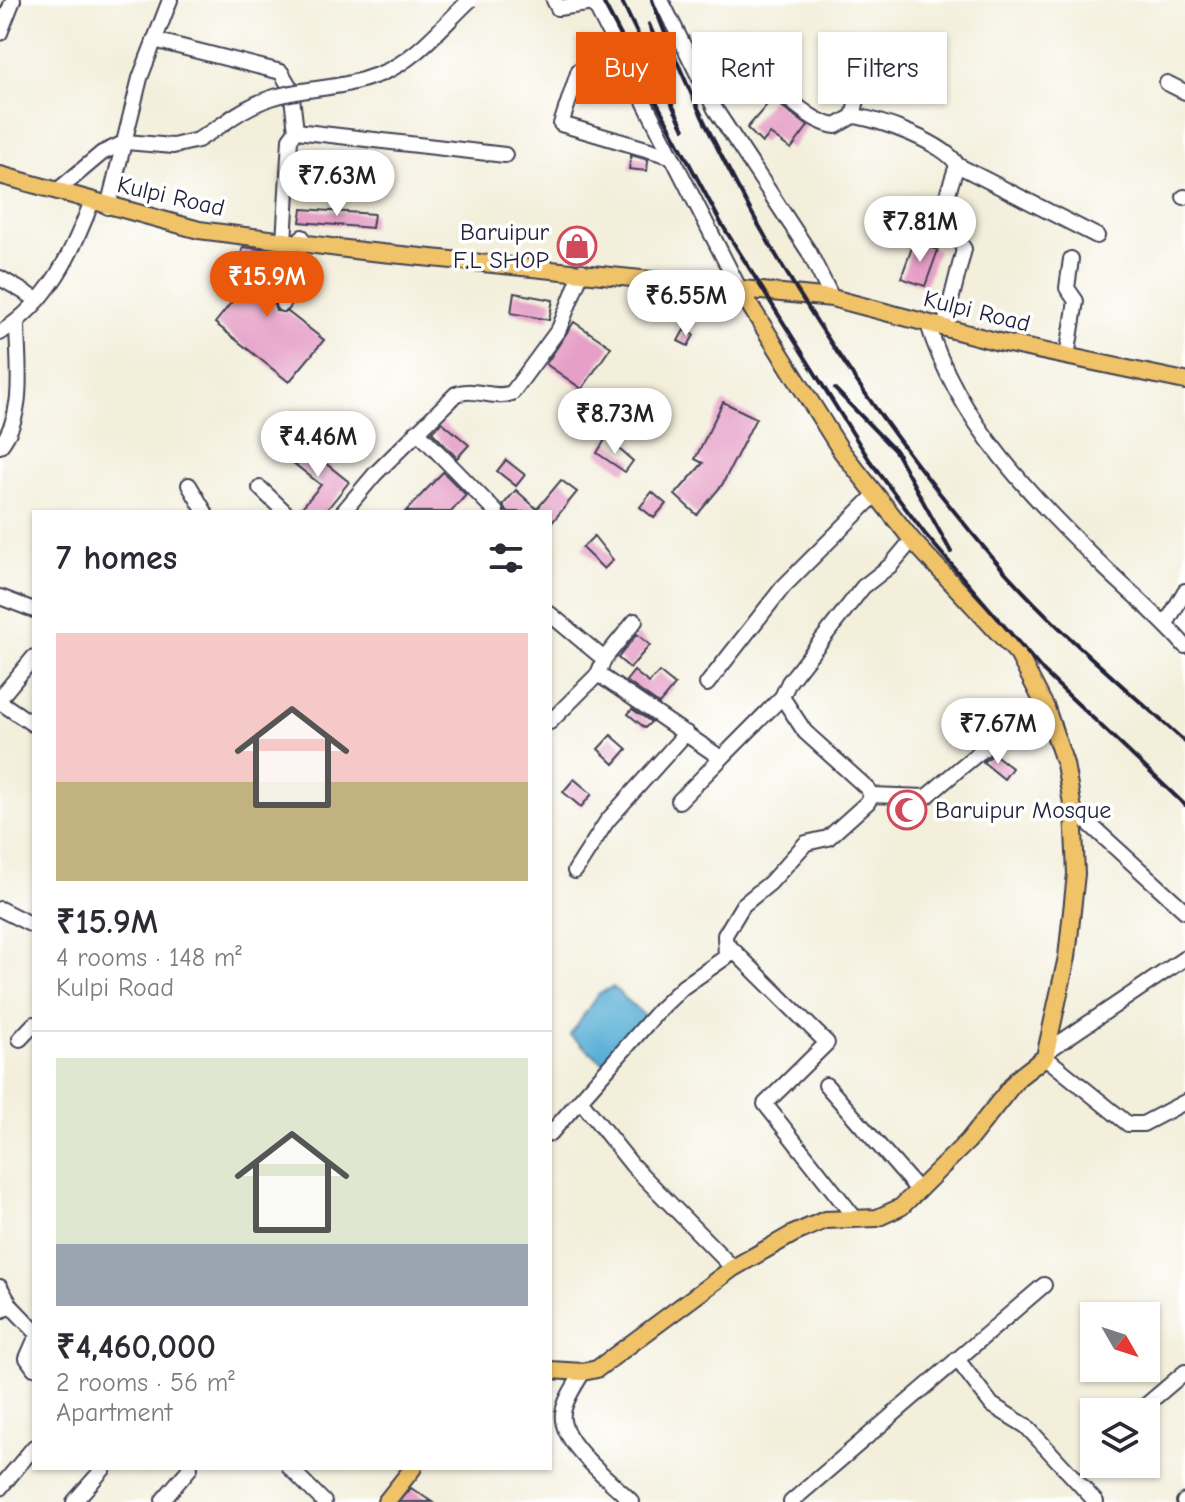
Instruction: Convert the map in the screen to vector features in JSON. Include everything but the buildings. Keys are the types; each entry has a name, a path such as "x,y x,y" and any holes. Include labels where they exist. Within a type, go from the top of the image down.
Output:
{"main road":[{"name":"Kulpi Road","path":"0,175 177,225 296,241 832,298 1067,357 1185,381"},
{"path":"552,1370 583,1372 597,1369 623,1353 733,1268 825,1220 877,1218 890,1214 919,1191 968,1141 1018,1078 1047,1053 1074,900 1073,809 1065,764 1047,710 1018,654 912,540 876,494 825,427 739,288"},
{"path":"386,1502 411,1470"}],"street":[{"path":"0,33 13,0"},
{"path":"108,207 140,78 170,0"},
{"path":"57,191 102,153 126,142 173,146 198,140 246,106 268,96 377,75 400,65 470,0"},
{"path":"554,0 558,8 594,3 739,288"},
{"path":"661,0 715,109 809,252 832,298"},
{"path":"154,40 281,72 291,89 296,131 290,139 296,241 283,304"},
{"path":"576,79 561,124 670,156"},
{"path":"1167,83 1185,92"},
{"path":"794,104 828,125 845,124 853,116 856,104"},
{"path":"853,116 912,135 947,152 957,165 1097,236"},
{"path":"296,131 505,155"},
{"path":"957,165 937,226 957,238 964,249 936,326 938,357 963,406 998,454 1185,646"},
{"path":"0,333 17,322 67,264 92,201"},
{"path":"1067,357 1076,301 1067,288 1071,259"},
{"path":"345,510 417,431 456,394 475,391 501,397 512,393 559,329 582,271"},
{"path":"0,278 38,300"},
{"path":"0,446 9,436 17,406 17,322"},
{"path":"417,431 494,510"},
{"path":"189,485 204,510"},
{"path":"260,488 283,510"},
{"path":"707,684 783,587 876,494"},
{"path":"679,801 782,697 789,682 863,587 891,565 912,540"},
{"path":"1166,624 1185,591"},
{"path":"0,597 32,609"},
{"path":"552,616 604,659"},
{"path":"552,720 598,674 604,659 635,621"},
{"path":"32,660 0,700 32,724"},
{"path":"598,674 721,758"},
{"path":"782,697 805,732 871,795 926,797 966,762 1026,719 1047,710"},
{"path":"575,871 613,814 686,733"},
{"path":"552,1132 683,987 723,961 727,953 724,941 743,905 770,883 806,843 833,834 859,812 871,795"},
{"path":"1073,809 1185,911"},
{"path":"0,909 32,925"},
{"path":"724,941 827,1043 765,1104 855,1218"},
{"path":"1185,958 1047,1053 1128,1124 1143,1124 1185,1102"},
{"path":"20,1039 32,1026"},
{"path":"826,1085 919,1191"},
{"path":"580,1100 632,1165 733,1268"},
{"path":"791,1502 1044,1285"},
{"path":"0,1287 5,1308 32,1328"},
{"path":"32,1347 27,1358 32,1365"},
{"path":"957,1359 992,1405 1026,1426 1096,1502"},
{"path":"583,1372 563,1410 565,1430 583,1454 632,1502"},
{"path":"1154,1398 1185,1372"},
{"path":"0,1488 32,1449"},
{"path":"77,1501 102,1470"},
{"path":"163,1500 188,1470"},
{"path":"292,1470 324,1502"}],"water":[{"path":"613,987 646,1017 604,1063 570,1035 598,994"}],"railway":[{"path":"602,0 721,223 870,461 925,534 1044,672 1185,805"},
{"path":"621,0 684,129"},
{"path":"652,0 718,149 757,221 799,293 891,430 1014,582 1086,653 1185,742"},
{"path":"649,24 652,32"},
{"path":"835,389 899,455"},
{"path":"893,447 951,552"}],"place":[{"name":"Baruipur F.L SHOP","path":"577,246"},
{"name":"Baruipur Mosque","path":"907,810"}]}
